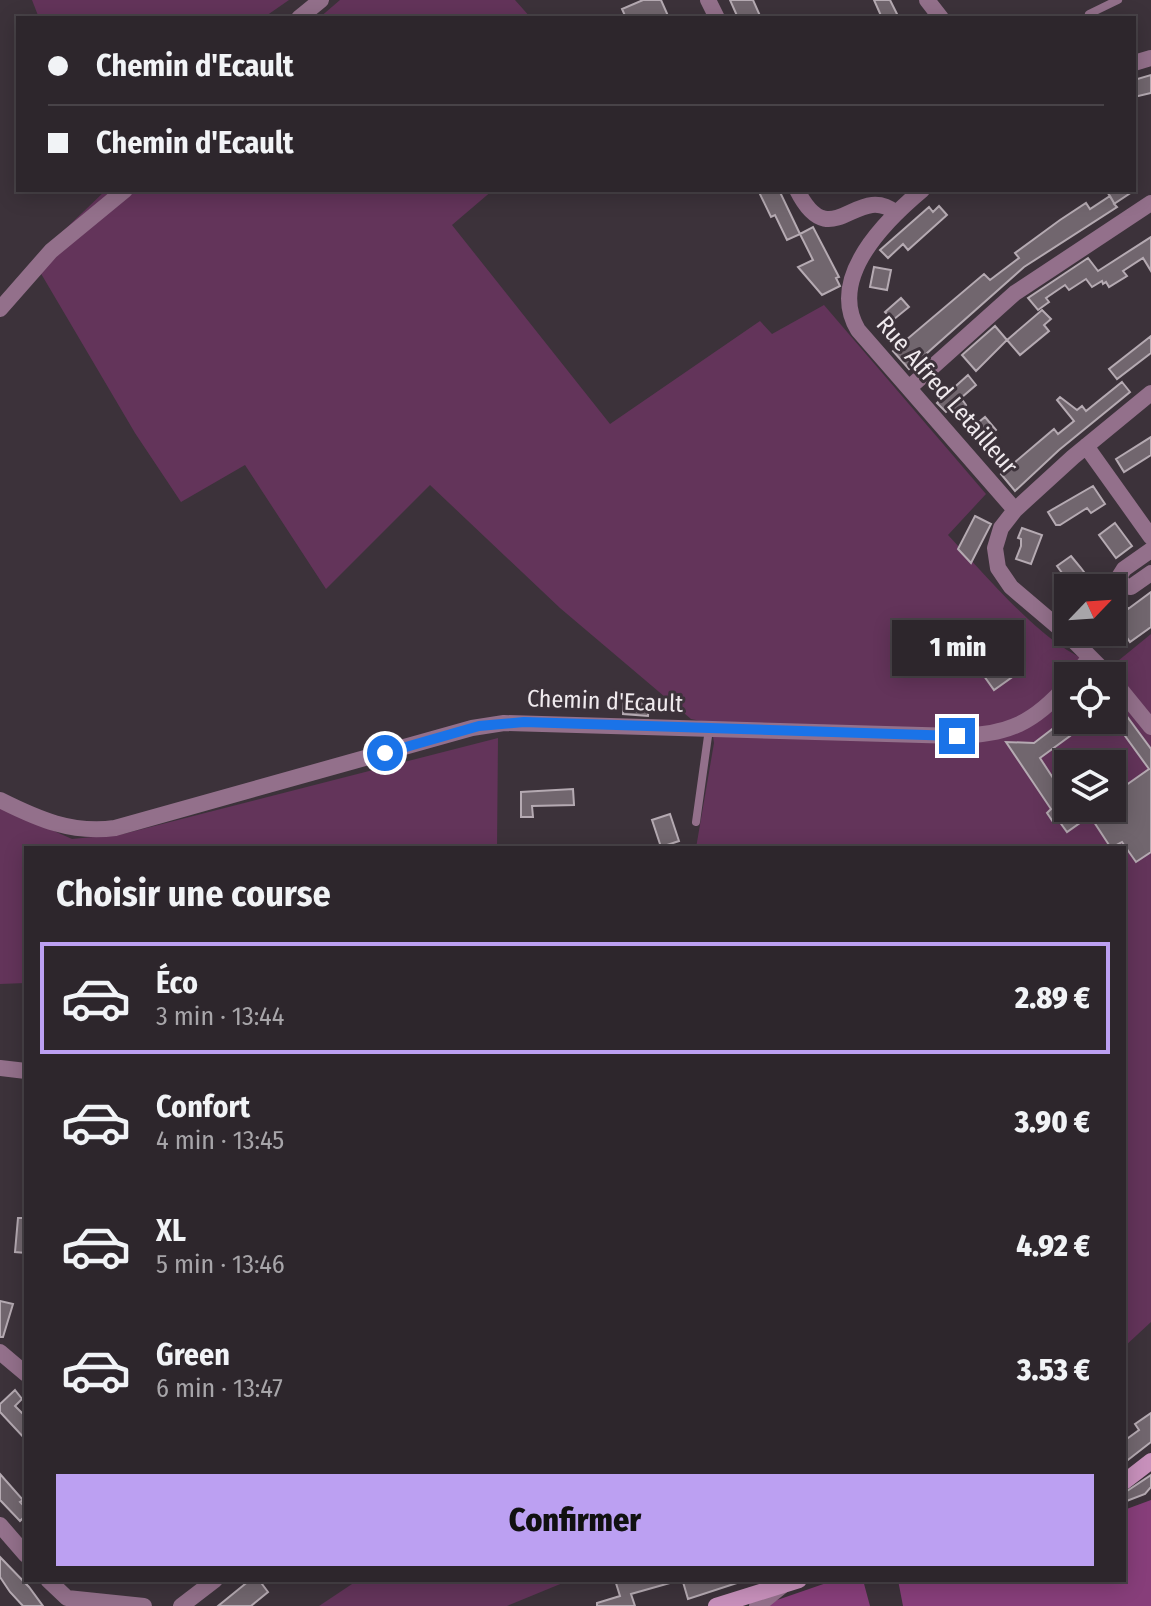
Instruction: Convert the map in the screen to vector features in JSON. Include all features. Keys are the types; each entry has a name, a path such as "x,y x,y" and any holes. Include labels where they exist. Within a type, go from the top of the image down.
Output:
{"street":[{"path":"301,16 321,0"},
{"path":"927,0 939,16"},
{"path":"0,309 51,251 123,192"},
{"path":"798,192 807,208 820,218 839,218 874,203 885,204 896,213"},
{"name":"Rue Alfred Letailleur","path":"920,192 896,213 864,252 855,276 851,306 858,330 1015,510"},
{"path":"909,388 1015,293 1151,203"},
{"path":"1095,662 1017,592 998,568 996,541 1001,528 1015,510 1151,393"},
{"path":"1086,446 1151,537"},
{"path":"1151,550 1124,569 1119,577 1124,586 1131,587 1151,573"},
{"path":"1086,662 1090,657"},
{"name":"Chemin d'Ecault","path":"0,800 61,826 96,830 126,825 479,726 524,722 986,735 1028,721 1054,697"},
{"path":"1126,697 1151,727"},
{"path":"0,1068 24,1071"},
{"path":"0,1352 24,1372"},
{"path":"1126,1480 1151,1461"},
{"path":"0,1525 24,1553"},
{"path":"50,1582 67,1598 144,1606"},
{"path":"181,1606 212,1582"},
{"path":"716,1606 791,1582"},
{"path":"757,1606 791,1582"}],"lane":[{"path":"1089,14 1118,0"},
{"path":"696,822 709,728"}],"shaded area":[{"path":"32,0 289,0 266,16 38,16"},
{"path":"340,0 515,0 529,16 321,16"},
{"path":"104,192 491,192 452,225 610,424 760,321 772,334 824,305 986,494 948,535 1014,605 1054,641 1054,646 1062,646 1094,662 1054,662 1054,734 1126,734 1126,662 1117,662 1151,634 1151,1322 1126,1345 1126,846 696,846 714,743 711,723 691,719 560,608 430,485 326,589 245,465 181,502 135,433 33,260"},
{"path":"498,738 497,846 24,846 24,983 0,984 0,807 72,839 123,834"},
{"path":"1151,1500 1151,1606 903,1606 898,1582 1126,1582 1126,1509"},
{"path":"355,1582 565,1582 507,1606 319,1606"},
{"path":"829,1582 864,1582 870,1606 760,1606"}],"building":[{"path":"643,0 661,0 668,16 625,16 622,9"},
{"path":"730,0 753,0 760,16 737,16"},
{"path":"874,0 890,0 898,16 881,16"},
{"path":"1151,75 1151,93 1136,97 1136,79"},
{"path":"759,192 780,192 800,234 787,240 775,215 771,217"},
{"path":"1107,192 1132,192 1114,204 1117,207 1024,267 909,369 893,351 984,274 990,280 1019,258 1015,253 1060,220 1086,203 1090,209 1110,196"},
{"path":"939,206 947,215 908,250 903,244 888,258 880,250 929,207 933,212"},
{"path":"813,227 839,277 836,278 840,286 822,295 798,267 813,260 800,234"},
{"path":"1151,237 1151,271 1143,258 1123,271 1127,276 1109,287 1102,281 1092,287 1086,279 1069,290 1065,285 1046,298 1049,302 1038,310 1028,298 1088,258 1098,271"},
{"path":"874,267 891,270 887,290 870,287"},
{"path":"901,298 909,307 893,320 885,312"},
{"path":"1042,310 1051,319 1044,325 1049,331 1020,355 1007,340"},
{"path":"995,326 1007,340 976,371 962,355"},
{"path":"1151,336 1151,353 1117,379 1109,369"},
{"path":"968,375 976,385 961,398 966,405 956,414 951,408 946,412 937,403"},
{"path":"1122,382 1130,392 1015,491 1001,474 1054,429 1058,434 1074,421 1057,400 1060,397 1077,410 1082,406 1086,411"},
{"path":"985,417 996,430 980,445 968,431"},
{"path":"1151,437 1151,455 1124,472 1116,459"},
{"path":"1093,486 1105,504 1091,513 1087,508 1056,525 1048,512"},
{"path":"975,516 991,524 971,563 958,549"},
{"path":"1115,523 1132,546 1116,558 1099,535"},
{"path":"1022,528 1042,535 1031,564 1016,559 1021,546 1021,539 1018,538"},
{"path":"1071,556 1085,574 1063,574 1057,566"},
{"path":"1151,592 1151,627 1130,642 1126,636 1126,605 1128,609"},
{"path":"1008,659 1018,673 994,690 984,676"},
{"path":"624,698 649,699 648,716 623,714"},
{"path":"1126,715 1151,749 1151,852 1136,862 1122,842 1110,846 1094,822 1126,822 1126,785 1149,769 1124,734"},
{"path":"1054,728 1054,734 1068,734 1070,736 1040,758 1054,780 1054,822 1047,813 1051,809 1006,742 1034,743"},
{"path":"573,789 574,805 532,806 533,817 521,817 521,792"},
{"path":"670,814 679,841 661,846 652,820"},
{"path":"1060,822 1081,822 1067,832"},
{"path":"18,1218 24,1218 24,1253 15,1252"},
{"path":"0,1301 13,1304 3,1337 0,1337"},
{"path":"15,1390 22,1399 15,1406 24,1415 24,1438 0,1412 0,1404"},
{"path":"1151,1413 1151,1442 1126,1461 1126,1440 1139,1430 1135,1424"},
{"path":"0,1474 23,1500 20,1502 24,1506 24,1517 20,1521 0,1500"},
{"path":"1151,1475 1151,1487 1145,1494 1126,1501 1126,1492"},
{"path":"0,1557 43,1606 23,1606 0,1577"},
{"path":"248,1582 260,1582 268,1592 251,1606 218,1606"},
{"path":"616,1582 670,1582 631,1594 635,1606 597,1606 597,1603 620,1596"},
{"path":"683,1582 740,1582 688,1599"}],"route":[{"path":"385,753 479,726 524,722 957,736"}]}
